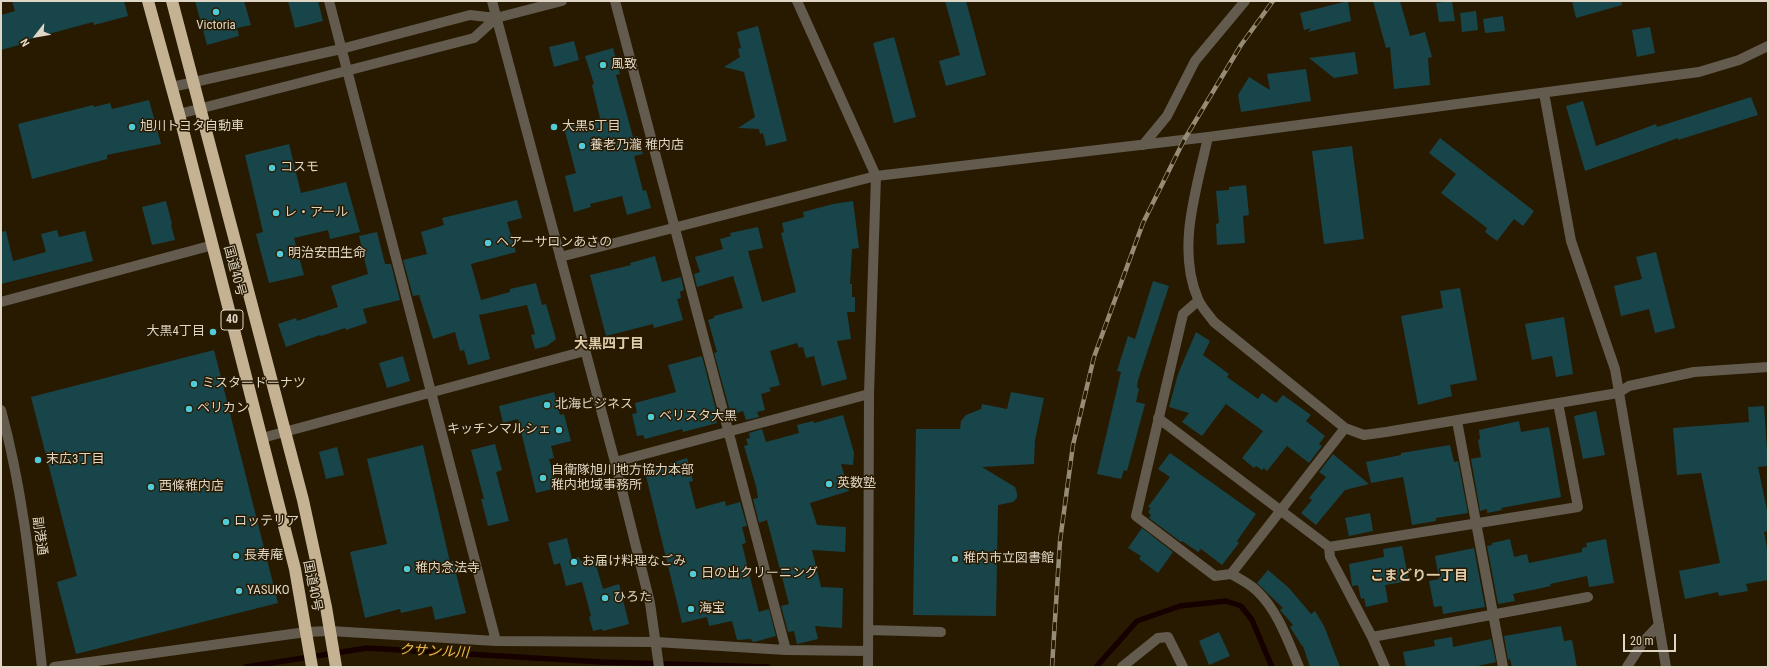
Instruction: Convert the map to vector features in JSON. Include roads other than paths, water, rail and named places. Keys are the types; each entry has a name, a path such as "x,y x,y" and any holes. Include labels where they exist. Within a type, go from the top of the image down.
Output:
{"highway":[{"name":"国道40号","path":"148,1 213,245 295,569 312,663"},
{"name":"国道40号","path":"172,1 315,552 335,663"}],"street":[{"path":"329,1 496,641"},
{"path":"492,1 615,462 650,603 659,667"},
{"path":"172,87 341,49 470,15 496,18 562,1"},
{"path":"615,1 786,650"},
{"path":"797,1 876,176 869,394 868,667"},
{"path":"1143,145 1167,116 1195,61 1245,1"},
{"path":"179,114 474,38 496,18"},
{"path":"560,257 876,176 1208,137 1699,72 1739,60 1768,46"},
{"path":"1544,93 1571,241 1615,369 1666,667"},
{"path":"1208,137 1192,208 1189,242 1191,277 1198,300 1214,322 1345,428 1364,435 1457,421 1618,393 1629,386 1694,372 1768,367"},
{"path":"1,302 213,245"},
{"path":"1198,300 1182,314 1136,516 1215,576 1231,574 1256,590 1268,604 1288,640 1300,667"},
{"path":"262,438 585,352"},
{"path":"615,462 869,394"},
{"path":"1158,418 1329,547 1578,507 1558,403"},
{"name":"副港通","path":"1,410 18,478 29,555 42,667"},
{"path":"1457,421 1477,523 1492,615 1503,667"},
{"path":"1231,574 1345,428"},
{"path":"1329,547 1330,558 1372,637 1384,667"},
{"path":"1372,637 1588,597"},
{"path":"1627,667 1643,642 1659,625"},
{"path":"868,630 941,632"},
{"path":"54,667 331,635 868,653"},
{"path":"1122,667 1158,638 1168,637 1183,667"}],"waterway":[{"name":"クサンル川","path":"1096,667 1137,621 1180,606 1226,601 1241,606 1252,620 1272,667"},
{"name":"クサンル川","path":"246,667 367,648 601,662 768,667"}],"railway":[{"path":"1052,667 1060,541 1073,445 1094,357 1143,223 1184,140 1241,45 1273,1"}],"place":[{"name":"Victoria","path":"216,12"},
{"name":"風致","path":"603,65"},
{"name":"旭川トヨタ自動車","path":"132,127"},
{"name":"大黒5丁目","path":"554,127"},
{"name":"養老乃瀧 稚内店","path":"582,146"},
{"name":"コスモ","path":"272,168"},
{"name":"レ・アール","path":"276,213"},
{"name":"ヘアーサロンあさの","path":"488,243"},
{"name":"明治安田生命","path":"280,254"},
{"name":"大黒4丁目","path":"213,332"},
{"name":"ミスタードーナツ","path":"194,384"},
{"name":"北海ビジネス","path":"547,405"},
{"name":"ペリカン","path":"189,409"},
{"name":"ベリスタ大黒","path":"651,417"},
{"name":"キッチンマルシェ","path":"559,430"},
{"name":"末広3丁目","path":"38,460"},
{"name":"自衛隊旭川地方協力本部 稚内地域事務所","path":"543,478"},
{"name":"英数塾","path":"829,484"},
{"name":"西條稚内店","path":"151,487"},
{"name":"ロッテリア","path":"226,522"},
{"name":"長寿庵","path":"236,556"},
{"name":"稚内市立図書館","path":"955,559"},
{"name":"お届け料理なごみ","path":"574,562"},
{"name":"稚内念法寺","path":"407,569"},
{"name":"日の出クリーニング","path":"693,574"},
{"name":"YASUKO","path":"239,591"},
{"name":"ひろた","path":"605,598"},
{"name":"海宝","path":"691,609"}],"district":[{"name":"大黒四丁目","path":"609,344"},
{"name":"こまどり一丁目","path":"1419,576"}]}
